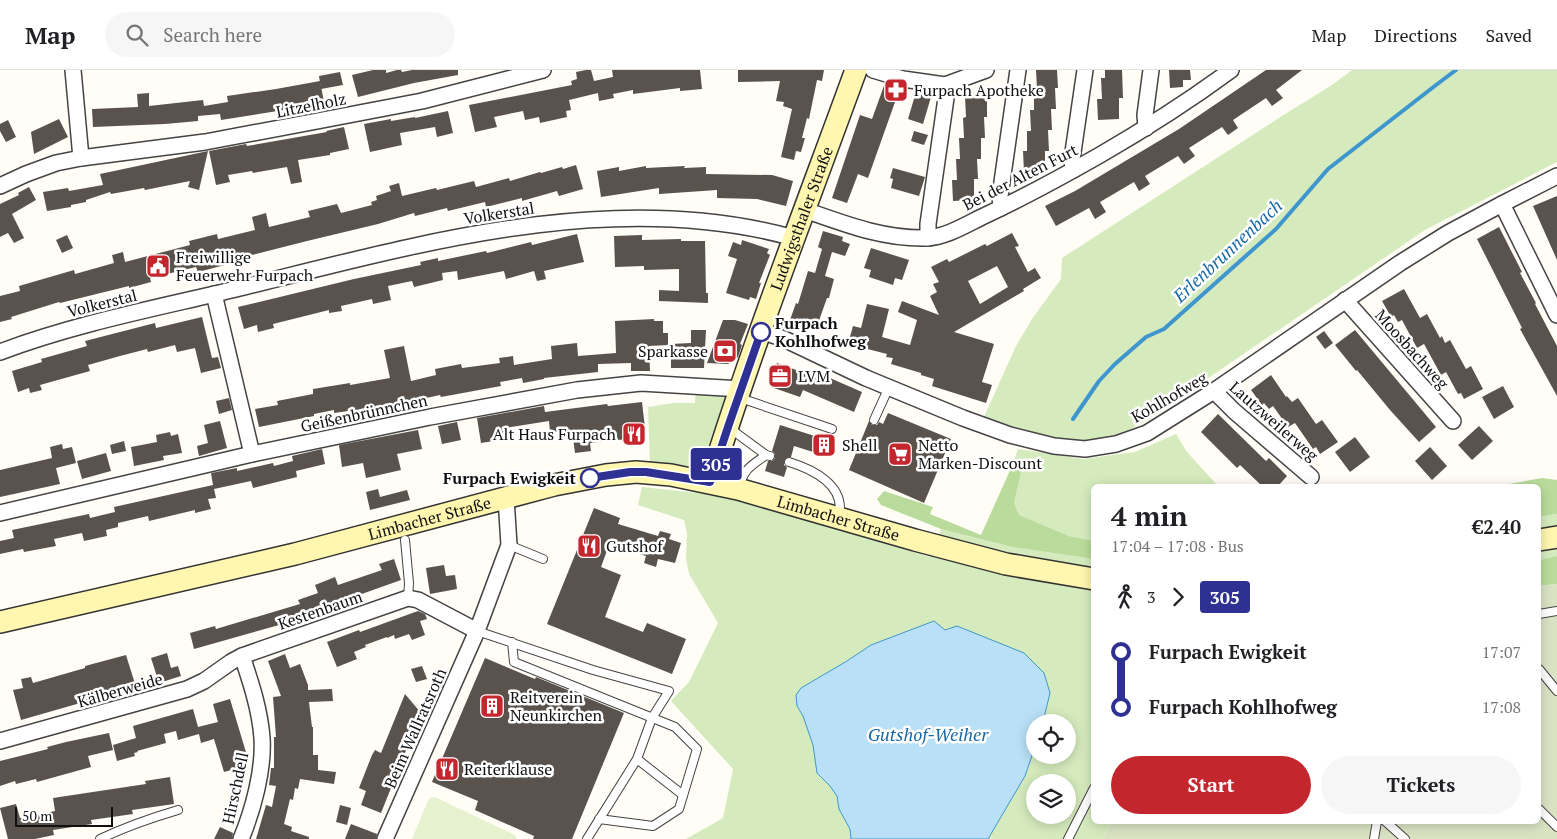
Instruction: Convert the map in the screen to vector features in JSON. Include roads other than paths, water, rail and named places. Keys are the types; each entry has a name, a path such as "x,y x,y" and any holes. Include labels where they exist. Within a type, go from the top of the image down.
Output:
{"main road":[{"name":"Ludwigsthaler Straße","path":"710,482 739,393 856,70"},
{"name":"Limbacher Straße","path":"0,622 295,554 554,485 630,472 657,473 710,482 1006,564 1091,578"},
{"path":"1541,540 1557,538"}],"street":[{"path":"74,70 81,158"},
{"name":"Litzelholz","path":"0,186 56,163 205,142 312,122 422,101 544,70"},
{"path":"873,70 903,79 945,85 986,70"},
{"path":"1001,208 1000,196 1018,70"},
{"path":"1073,170 1072,159 1085,70"},
{"path":"1146,128 1145,115 1150,70"},
{"name":"Bei der Alten Furt","path":"805,210 876,234 928,238 945,234 1022,199 1146,128 1223,73"},
{"path":"928,238 928,224 946,98 945,85"},
{"name":"Kohlhofweg","path":"761,332 784,339 866,378 1010,436 1054,446 1086,449 1116,444 1146,433 1214,391 1400,263 1448,233 1557,176"},
{"path":"1502,204 1557,315"},
{"name":"Volkerstal","path":"0,352 70,329 214,294 455,238 518,227 566,222 685,219 744,227 794,238"},
{"path":"214,294 252,454"},
{"name":"Moosbachweg","path":"1346,300 1453,421"},
{"name":"Geißenbrünnchen","path":"0,513 252,454 430,417 577,390 641,383 679,384 739,393"},
{"name":"Lautzweilerweg","path":"1214,391 1234,411 1312,477"},
{"name":"Beim Wallratsroth","path":"385,839 477,631 509,545 506,498"},
{"path":"408,598 418,600 477,631"},
{"name":"Kestenbaum","path":"242,656 408,598"},
{"name":"Kälberweide","path":"0,741 187,689 204,681 242,656"},
{"name":"Hirschdell","path":"241,839 251,813 256,791 262,739 253,689 242,656"}],"lane":[{"path":"874,420 888,387"},
{"path":"739,393 832,428"},
{"path":"728,427 768,455 748,468 742,475 738,489"},
{"path":"789,462 807,468 821,476 834,489 840,504 838,518"},
{"path":"405,540 409,583 408,598"},
{"path":"509,545 543,558"},
{"path":"1541,614 1557,612"},
{"path":"477,631 593,670 669,691 652,718 637,759 587,839"},
{"path":"512,642 514,662 675,727 697,749 679,809 653,826 599,819"},
{"path":"1541,671 1557,691"},
{"path":"637,759 683,796"},
{"path":"1068,839 1091,794"},
{"path":"100,839 124,827 178,810"},
{"path":"1541,811 1557,827"},
{"path":"1374,839 1376,824"},
{"path":"1388,824 1405,839"}],"water":[{"name":"Gutshof-Weiher","path":"934,621 945,630 957,626 1024,653 1044,673 1050,693 1045,714 1026,714 1026,764 1029,764 1025,776 988,839 851,839 850,829 839,809 837,796 817,773 813,745 803,716 797,706 796,695 801,688 871,645"}],"waterway":[{"name":"Erlenbrunnenbach","path":"1073,419 1099,381 1115,364 1146,337 1164,329 1276,229 1328,169 1456,70"}],"place":[{"name":"Furpach Apotheke","path":"896,90"},
{"name":"Freiwillige Feuerwehr Furpach","path":"158,266"},
{"name":"Furpach Kohlhofweg","path":"761,332"},
{"name":"Sparkasse","path":"725,351"},
{"name":"LVM","path":"780,376"},
{"name":"Alt Haus Furpach","path":"634,434"},
{"name":"Shell","path":"824,445"},
{"name":"Netto Marken-Discount","path":"900,454"},
{"name":"Furpach Ewigkeit","path":"590,478"},
{"name":"Gutshof","path":"589,546"},
{"name":"Reitverein Neunkirchen","path":"492,706"},
{"name":"Reiterklause","path":"447,769"}]}
